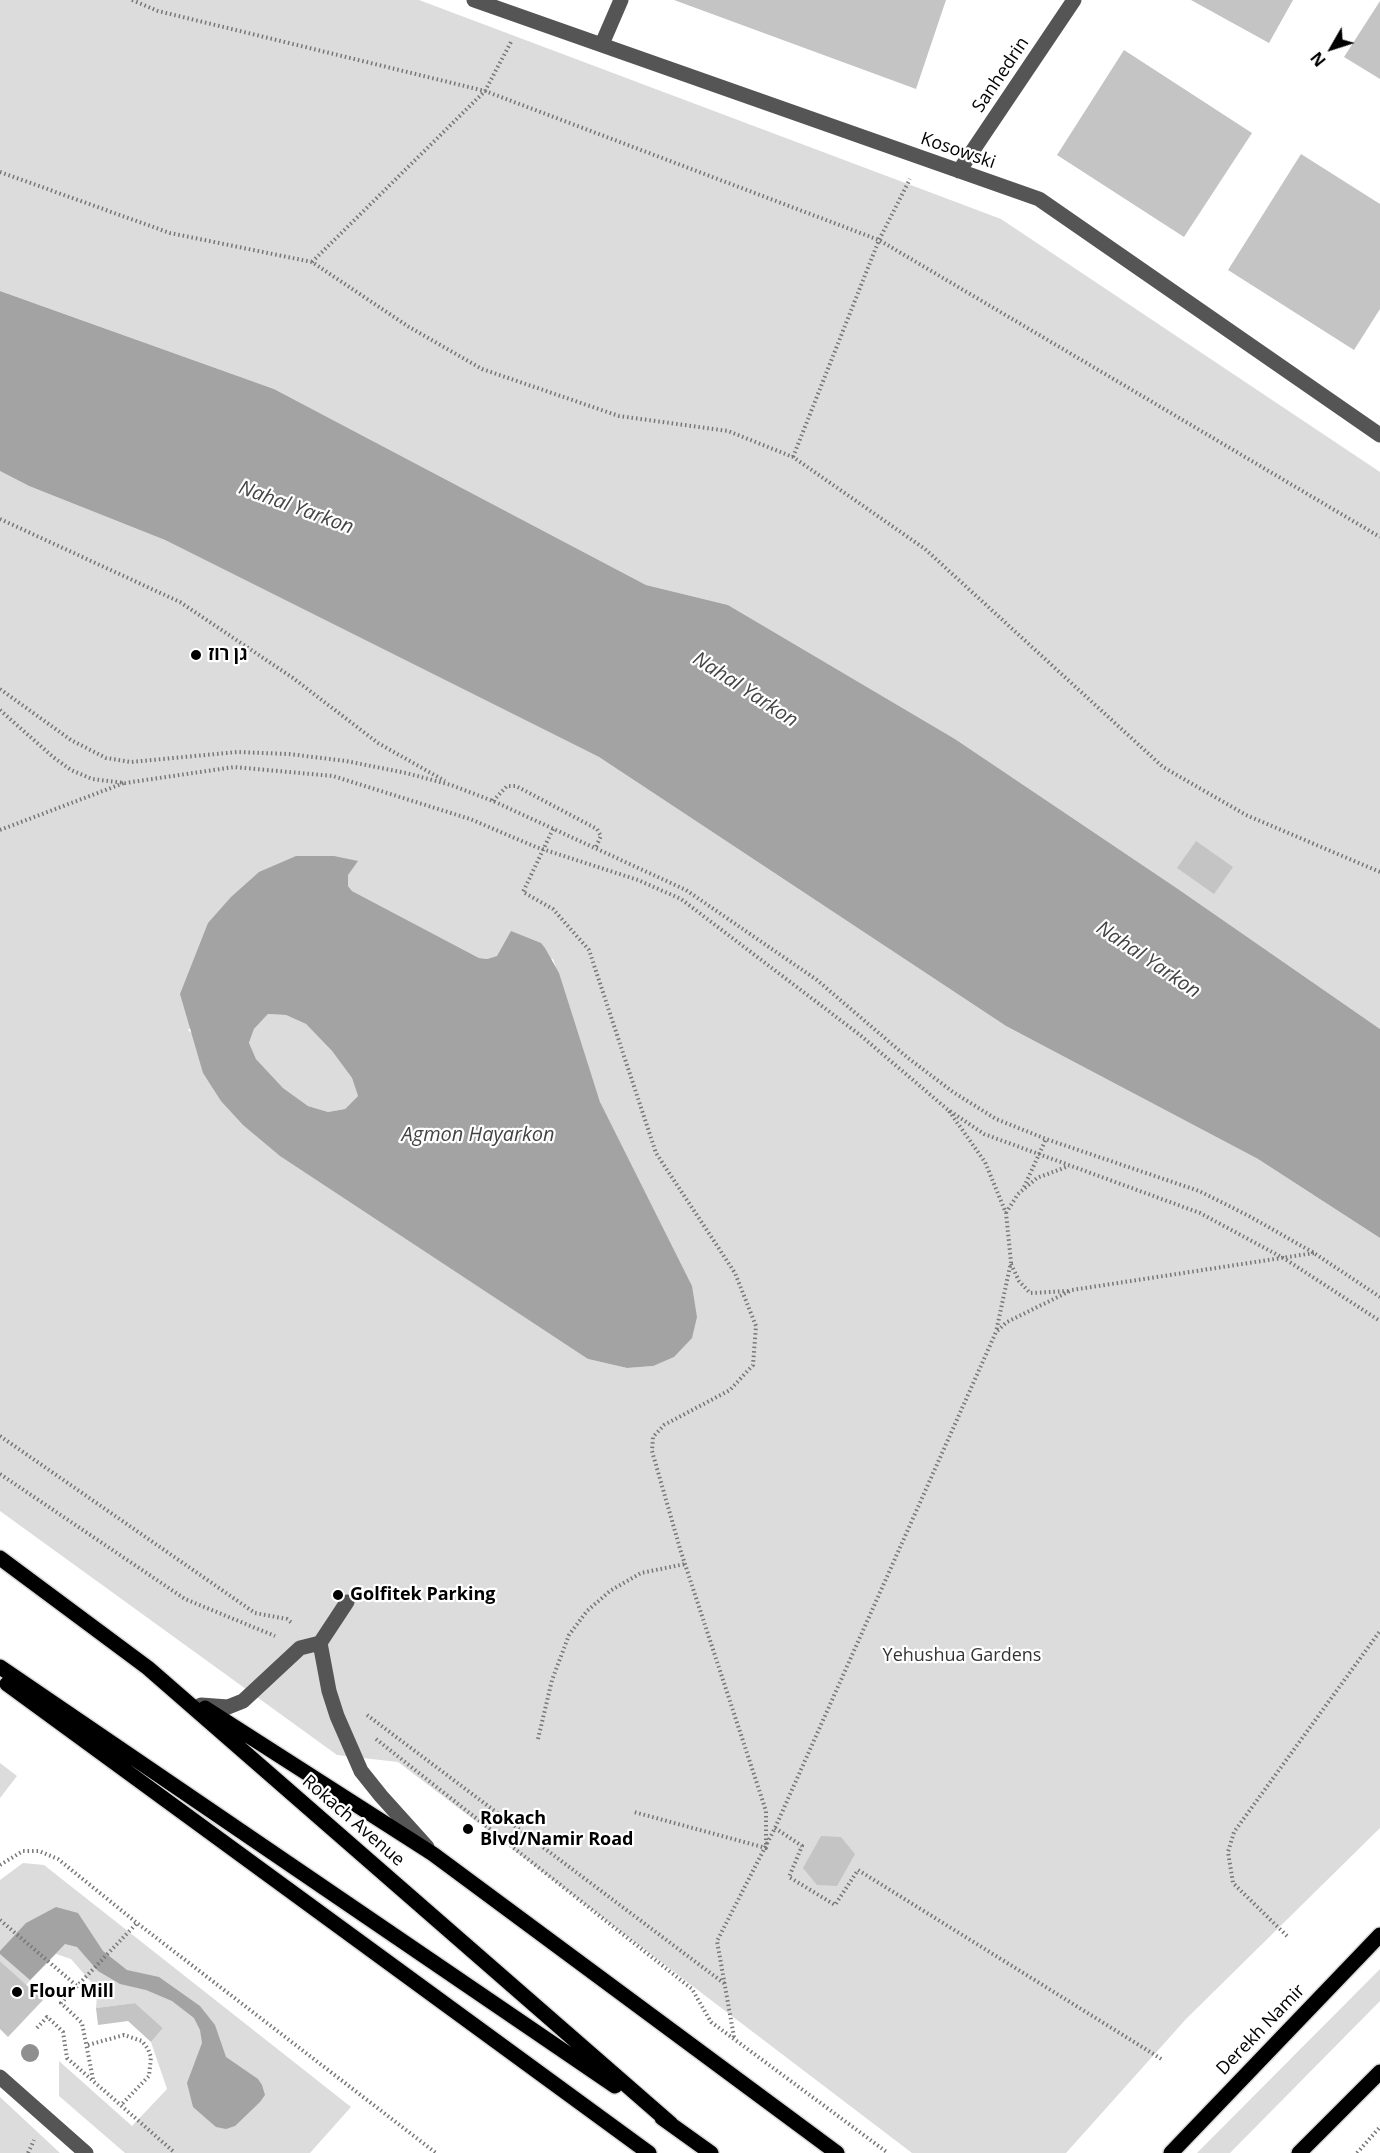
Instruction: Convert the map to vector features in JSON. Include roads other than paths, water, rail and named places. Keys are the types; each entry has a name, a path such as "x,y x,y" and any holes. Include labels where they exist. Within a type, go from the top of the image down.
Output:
{"main road":[{"name":"Rokach Avenue","path":"0,1558 148,1668 671,2124"},
{"name":"Rokach Avenue","path":"0,1667 711,2153"},
{"path":"148,1668 201,1705 434,1854 837,2153"},
{"path":"0,1679 649,2153"},
{"name":"Derekh Namir","path":"1171,2153 1380,1935"},
{"path":"1299,2153 1380,2072"},
{"path":"1159,2153 1216,2106"}],"street":[{"name":"Kosowski","path":"474,0 920,159 1039,199 1380,435"},
{"path":"602,44 621,0"},
{"name":"Sanhedrin","path":"959,171 1074,0"},
{"path":"201,1705 228,1707 243,1701 300,1648 320,1643 347,1602"},
{"path":"320,1643 331,1699 361,1771 434,1854"},
{"path":"0,2077 86,2153"}],"water":[{"name":"Nahal Yarkon","path":"0,291 274,389 646,585 728,605 955,739 1178,889 1380,1029 1380,1238 1258,1159 1006,1026 599,757 165,540 29,486 0,471"},
{"name":"Agmon Hayarkon","path":"296,856 334,856 358,861 348,875 348,886 352,891 479,958 487,959 497,956 511,931 541,943 559,973 600,1102 692,1286 697,1317 692,1338 674,1357 653,1366 627,1368 588,1359 280,1156 243,1125 221,1101 203,1073 180,994 208,923 231,897 259,872","holes":["268,1014 286,1015 306,1024 332,1051 352,1078 358,1096 345,1109 328,1112 308,1106 283,1088 256,1059 249,1043 254,1029"]},
{"path":"56,1907 78,1913 103,1951 127,1970 159,1977 200,2006 215,2025 226,2057 258,2079 265,2095 235,2126 226,2129 216,2127 193,2107 187,2083 202,2043 200,2030 194,2018 172,2001 146,1990 120,1984 98,1971 77,1947 65,1944 30,1980 0,1954 0,1951 26,1923"}],"place":[{"name":"גן רוז","path":"196,655"},
{"name":"Golfitek Parking","path":"338,1595"},
{"name":"Rokach Blvd/Namir Road","path":"468,1829"},
{"name":"Flour Mill","path":"17,1992"}],"park label":[{"name":"Yehushua Gardens","path":"962,1656"}]}
